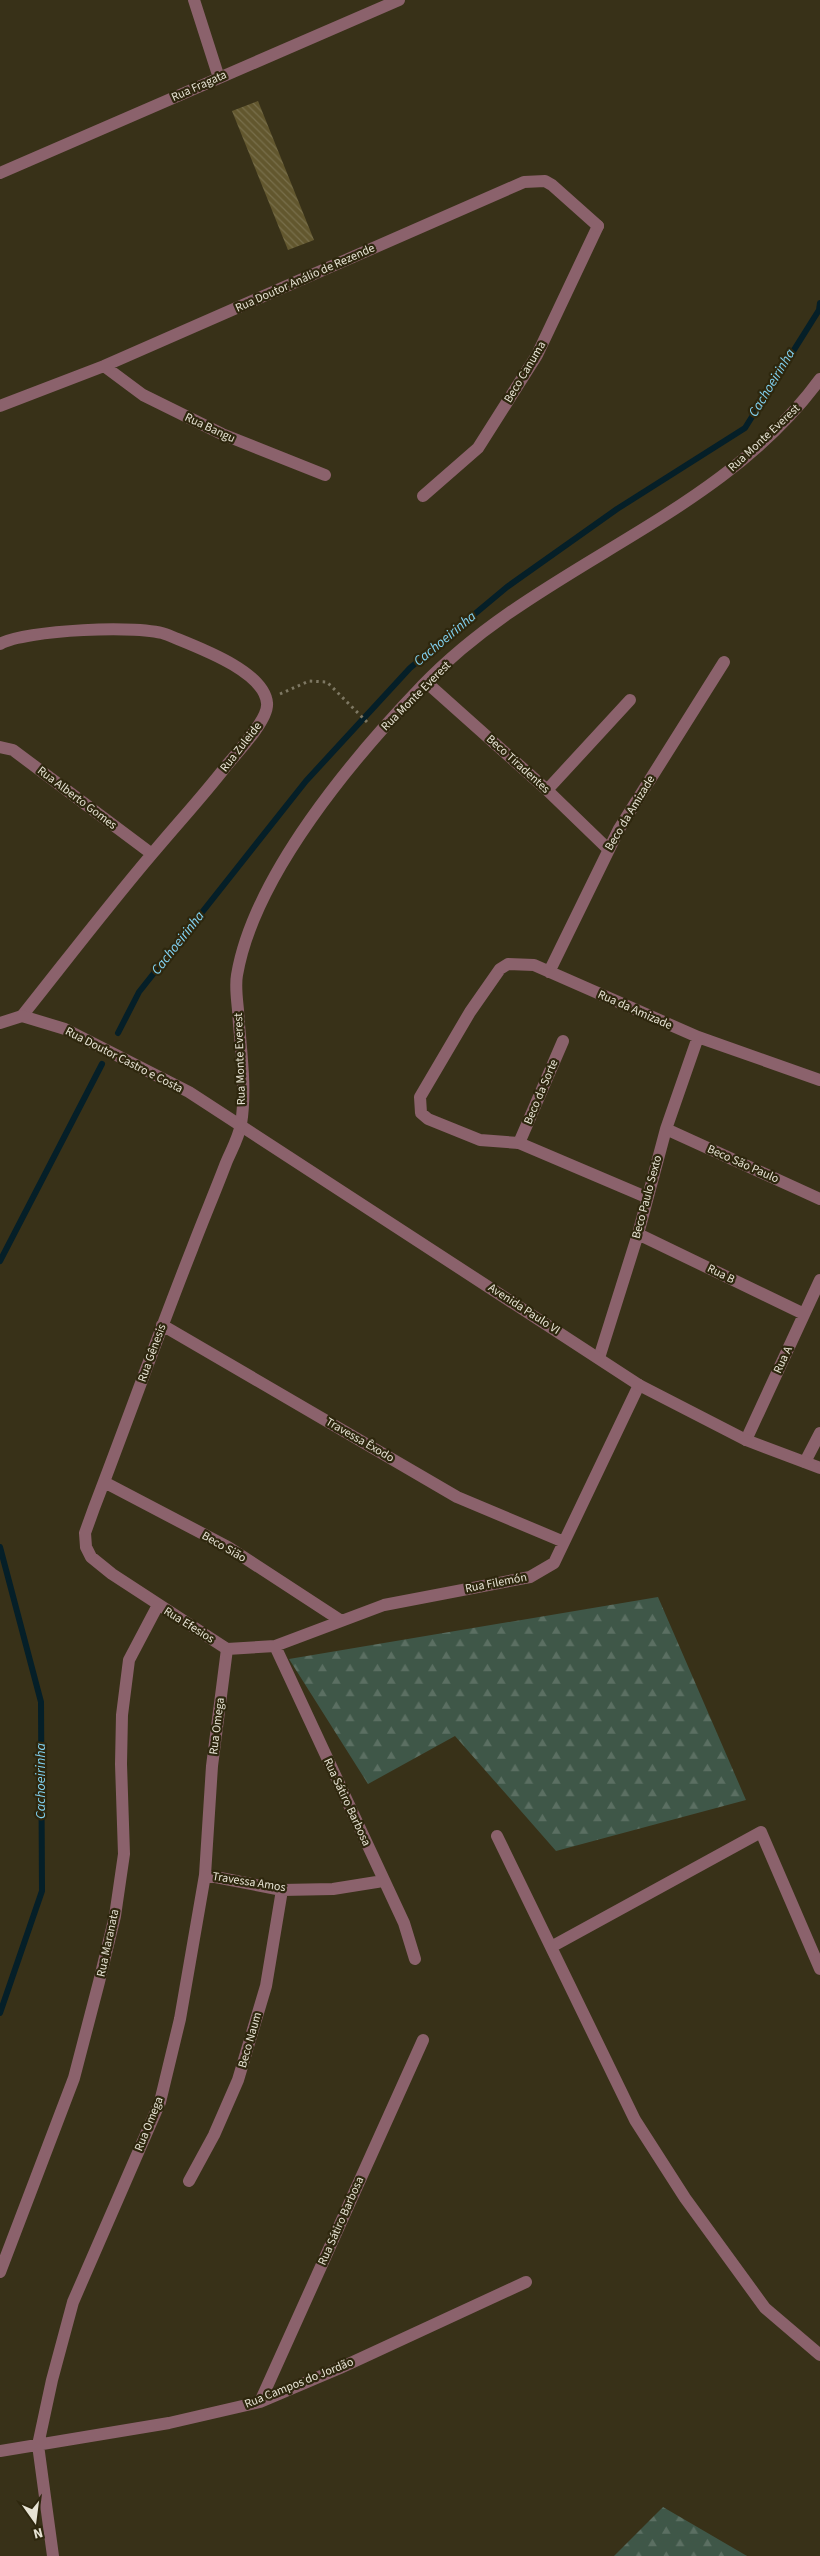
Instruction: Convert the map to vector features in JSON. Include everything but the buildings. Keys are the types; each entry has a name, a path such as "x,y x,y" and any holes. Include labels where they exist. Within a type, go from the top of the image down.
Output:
{"street":[{"path":"194,0 219,78"},
{"name":"Rua Fragata","path":"0,174 399,0"},
{"name":"Rua Doutor Análio de Rezende","path":"0,406 104,366 524,182 544,181 552,185 598,226"},
{"name":"Beco Canuma","path":"423,496 478,448 537,355 598,226"},
{"name":"Rua Bangu","path":"104,366 143,395 222,434 325,475"},
{"name":"Rua Monte Everest","path":"241,1125 242,1088 236,978 251,924 271,884 316,811 379,733 426,682 502,618 640,532 743,462 804,401 820,379"},
{"path":"0,644 21,637 68,630 164,634 214,655 238,669 264,691 267,700"},
{"name":"Beco da Amizade","path":"549,972 608,849 724,662"},
{"name":"Beco Tiradentes","path":"426,682 547,790 608,849"},
{"name":"Rua Zuleide","path":"22,1016 152,854 211,786 264,718 267,700"},
{"path":"547,790 630,700"},
{"name":"Rua Alberto Gomes","path":"0,747 13,750 152,854"},
{"name":"Rua da Amizade","path":"519,1143 480,1140 428,1119 420,1109 420,1097 470,1012 500,969 508,964 534,966 698,1037 820,1080"},
{"path":"0,1023 22,1016"},
{"name":"Rua Doutor Castro e Costa","path":"22,1016 64,1029 189,1092 241,1125"},
{"name":"Beco Paulo Sexto","path":"599,1358 638,1234 646,1197 666,1129 698,1037"},
{"name":"Beco da Sorte","path":"519,1143 563,1041"},
{"name":"Rua Gênesis","path":"112,1574 91,1557 86,1547 85,1533 162,1324 241,1125"},
{"name":"Avenida Paulo VI","path":"241,1125 639,1385 746,1440 820,1468"},
{"name":"Beco São Paulo","path":"666,1129 820,1199"},
{"path":"519,1143 646,1197"},
{"name":"Rua B","path":"638,1234 804,1314"},
{"name":"Rua A","path":"746,1440 820,1280"},
{"name":"Travessa Êxodo","path":"162,1324 457,1497 564,1542"},
{"name":"Rua Filemón","path":"275,1646 384,1605 530,1577 554,1563 639,1385"},
{"path":"806,1462 820,1433"},
{"name":"Beco Sião","path":"104,1482 228,1548 340,1620"},
{"name":"Rua Efesios","path":"112,1574 227,1649 275,1646"},
{"name":"Rua Maranata","path":"0,2272 74,2078 102,1973 115,1916 124,1854 122,1715 129,1660 158,1605"},
{"name":"Rua Sátiro Barbosa","path":"275,1646 404,1923 415,1959"},
{"name":"Rua Omega","path":"53,2556 38,2445 52,2380 73,2302 160,2102 180,2020 205,1875 212,1766 227,1649"},
{"path":"551,1947 761,1832 820,1969"},
{"path":"497,1836 635,2120 685,2198 764,2308 820,2355"},
{"name":"Travessa Amos","path":"205,1875 282,1890 333,1889 383,1881"},
{"name":"Beco Naum","path":"189,2181 214,2135 238,2080 266,1986 282,1890"},
{"name":"Rua Sátiro Barbosa","path":"260,2402 423,2040"},
{"name":"Rua Campos do Jordão","path":"0,2451 168,2423 260,2402 340,2368 526,2282"}],"path":[{"path":"267,700 309,681 327,682 362,717"}],"green space":[{"path":"658,1597 746,1800 556,1851 455,1736 368,1784 289,1659"},
{"path":"663,2507 747,2556 614,2556"}],"waterway":[{"name":"Cachoeirinha","path":"118,1033 139,992 306,781 410,668 507,587 617,509 745,428 819,310 820,303"},
{"name":"Cachoeirinha","path":"0,1261 102,1064"},
{"name":"Cachoeirinha","path":"0,1547 41,1702 42,1891 0,2013"}]}
